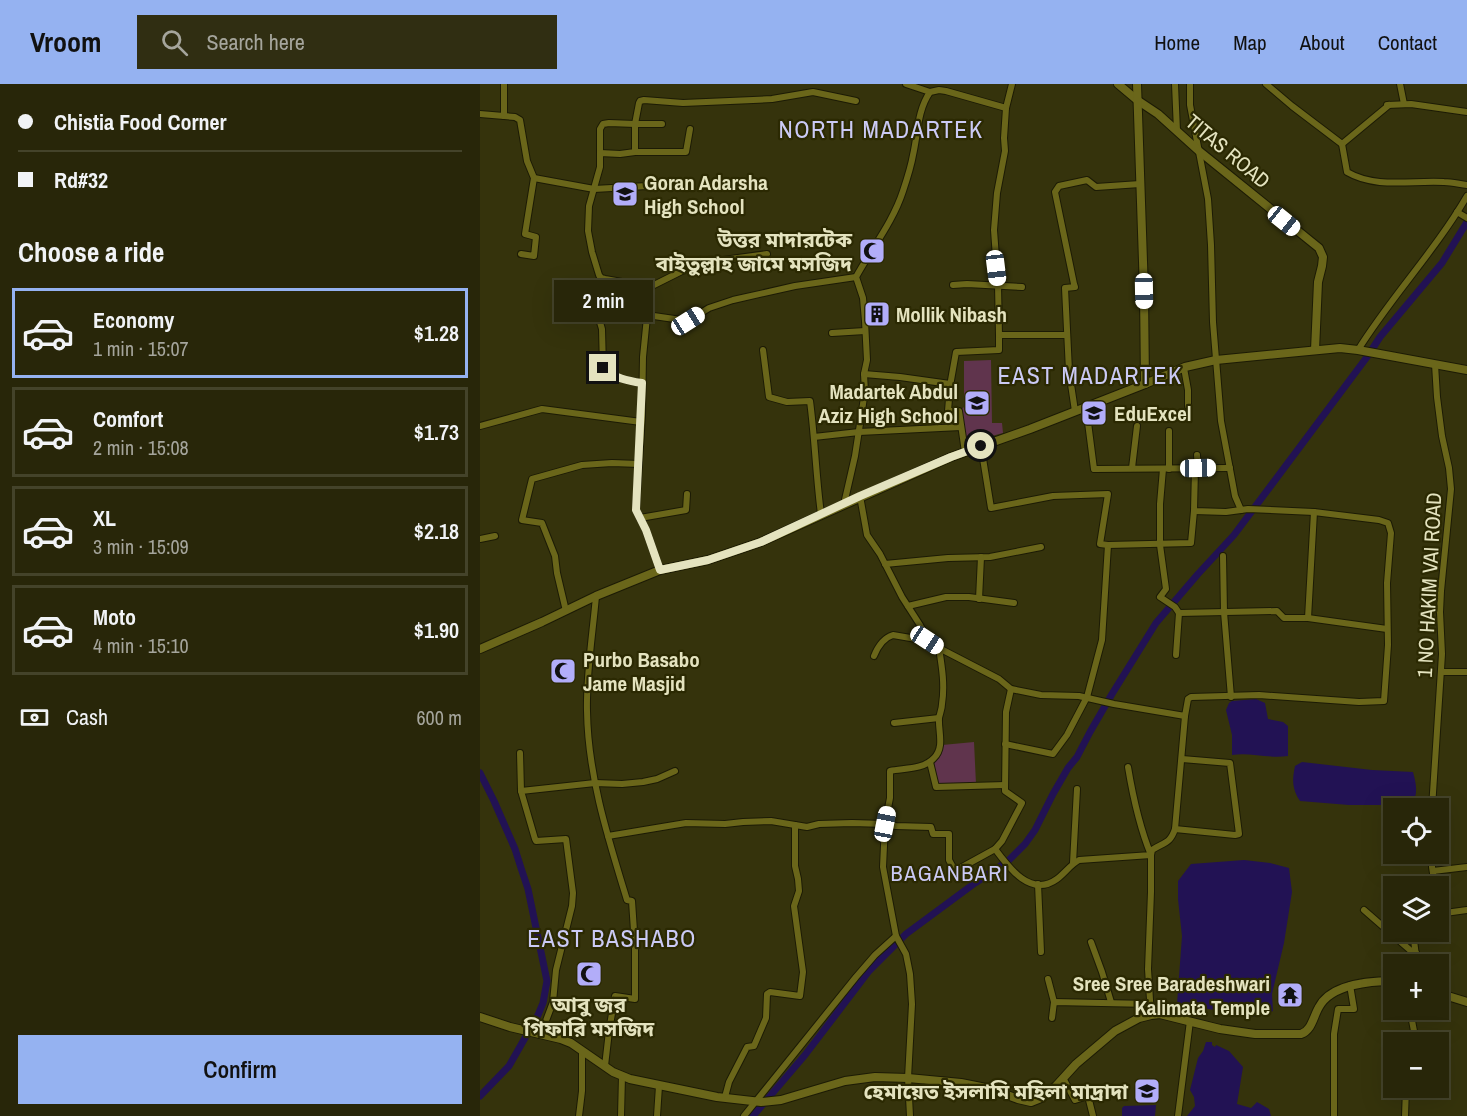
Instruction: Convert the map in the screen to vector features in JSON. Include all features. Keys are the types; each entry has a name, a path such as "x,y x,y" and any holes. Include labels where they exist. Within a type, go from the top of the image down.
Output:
{"street":[{"path":"504,84 504,116"},
{"path":"821,93 822,84"},
{"path":"906,84 930,92"},
{"path":"965,452 958,411 948,411 950,384 956,352 999,350 994,223 1005,151 1005,108 1012,84"},
{"name":"TITAS ROAD","path":"1118,84 1158,114 1199,151 1318,248 1323,262 1318,282 1315,350"},
{"path":"1137,84 1145,384"},
{"path":"1175,84 1177,132"},
{"path":"1190,84 1190,105 1208,199 1213,322 1221,421 1235,496 1244,509"},
{"path":"1266,84 1342,144 1347,172 1364,180 1444,182 1467,185"},
{"path":"1400,84 1404,104"},
{"path":"844,504 866,391 864,374 867,360 866,331 863,298 856,276 893,215 903,191 914,154 924,101 930,92 940,87 1005,108"},
{"path":"635,153 635,124 639,103 644,100 682,103 772,99 801,93 821,93 856,101"},
{"path":"1342,144 1386,105 1432,106 1467,112"},
{"path":"480,114 515,117 520,120 527,161 534,178 525,234 536,237 534,255 521,254"},
{"path":"601,278 588,231 589,206 600,167 600,129 603,124 609,123 662,124"},
{"path":"600,153 686,152 690,129"},
{"path":"534,178 594,189 668,187"},
{"path":"1075,411 1069,371 1065,288 1074,287 1074,284 1055,192 1059,186 1087,180 1096,187 1140,184"},
{"path":"1361,351 1371,329 1432,249 1467,196"},
{"path":"1457,212 1467,218"},
{"path":"601,278 650,287 692,266 767,254"},
{"path":"647,315 688,321 709,308 734,300 795,286 856,276"},
{"path":"601,278 596,283 596,309 602,329 603,368 606,372 623,380 642,383"},
{"path":"953,285 1022,287"},
{"path":"650,287 642,383 636,510 646,530 660,570"},
{"path":"832,333 866,331"},
{"path":"999,335 1067,335"},
{"path":"480,649 596,596 660,570 708,560 761,542 860,496 965,452 1184,368 1216,360 1340,348 1467,370"},
{"path":"763,350 770,397 787,402 810,401 821,514"},
{"name":"1 NO HAKIM VAI ROAD","path":"1433,798 1442,654 1441,591 1451,489 1437,397 1436,364"},
{"path":"1184,368 1188,406"},
{"path":"864,374 950,384"},
{"path":"1086,407 1094,469 1230,468"},
{"path":"480,426 542,409 641,422"},
{"path":"1132,468 1137,426"},
{"path":"814,437 859,432 961,427"},
{"path":"1169,431 1160,504 1160,545 1166,589 1160,597 1177,610 1277,611 1284,618 1308,618 1387,629"},
{"path":"981,446 991,508 1053,496 1108,494 1100,544 1108,545 1191,543 1197,455"},
{"path":"566,611 555,556 542,523 522,520 532,479 582,465 639,464"},
{"path":"640,518 686,510 687,494"},
{"path":"860,496 867,535 880,554 927,640"},
{"path":"1151,1015 1148,969 1151,855 1152,850 1172,837 1175,829 1185,716 1190,698 1259,695 1359,702 1382,702 1384,700 1388,645 1387,583 1392,533 1388,523 1314,512 1244,509 1226,512 1194,511"},
{"path":"1308,618 1314,512"},
{"path":"480,539 495,536"},
{"path":"1005,744 1053,754 1067,735 1087,697 1102,640 1108,545"},
{"path":"885,564 990,557 1041,547"},
{"path":"1223,556 1224,612 1231,697"},
{"path":"979,599 981,557"},
{"path":"596,596 587,710 595,783 627,900 632,901 635,946 635,999 615,996 605,1066"},
{"path":"908,606 946,597 1014,603"},
{"path":"1176,655 1177,610"},
{"path":"874,656 878,646 889,636 927,640 999,679 1011,689 1041,694 1072,694 1185,716"},
{"path":"910,1116 908,1078 912,1004 910,974 906,954 898,941 883,867 885,824 890,798 890,771 927,764 936,757 940,746 939,718 944,680 939,648"},
{"path":"1441,672 1467,672"},
{"path":"608,836 686,823 725,824 771,821 807,827 834,824 885,824 931,827 933,834 949,834 949,860 955,871 995,849 1002,841 1022,802 1005,791 1006,712 1011,689"},
{"path":"894,723 939,718"},
{"path":"520,753 520,791 535,840 566,839 573,893 572,906 556,970 553,1002 537,1034"},
{"path":"1175,829 1239,834 1230,763 1182,759"},
{"path":"930,762 936,787 1005,785"},
{"path":"1128,767 1134,801 1151,855"},
{"path":"520,791 595,783 643,782 675,771"},
{"path":"1073,863 1077,789"},
{"path":"725,1097 736,1066 747,1047 754,1046 766,1018 767,994 770,992 800,996 803,972 794,906 799,891 795,866 795,825"},
{"path":"995,849 1016,875 1038,884 1056,880 1079,860 1151,855"},
{"path":"1433,864 1434,876"},
{"path":"1433,871 1467,867"},
{"path":"1038,884 1041,952"},
{"path":"1364,910 1416,953"},
{"path":"1449,912 1467,910"},
{"path":"744,1116 759,1101 875,955 898,941"},
{"path":"1091,942 1111,1002"},
{"path":"1414,942 1416,953"},
{"path":"1048,979 1054,1002 1052,1017"},
{"path":"480,1017 561,1039 622,1076 659,1086 725,1097 772,1102 845,1081 875,1077 961,1083 992,1089 1018,1100 1030,1102 1041,1098 1115,1031 1139,1018 1160,1014 1220,1029 1255,1034 1304,1033 1311,1026 1320,1005 1329,995 1350,986 1383,981"},
{"path":"1334,1116 1334,1034 1338,1009 1354,1009 1350,986"},
{"path":"1449,996 1467,1002"},
{"path":"1054,1002 1150,1004"},
{"path":"1178,1116 1191,1021"},
{"path":"579,1116 582,1091 582,1051"},
{"path":"621,1116 622,1076"},
{"path":"1063,1078 1075,1100 1088,1096 1093,1116"},
{"path":"657,1116 659,1086"},
{"path":"1405,1116 1406,1098"}],"shaded area":[{"path":"991,360 992,423 1002,423 1003,433 966,443 961,410 964,407 964,361"},
{"path":"1256,699 1265,703 1268,719 1283,722 1288,726 1288,756 1232,755 1232,735 1226,710 1229,703"},
{"path":"974,742 976,784 938,785 934,763 941,755 942,745"},
{"path":"1302,762 1413,772 1416,793 1414,798 1383,798 1383,805 1300,801 1294,788 1295,766"},
{"path":"1244,860 1289,868 1292,892 1284,943 1272,994 1273,1011 1258,1017 1177,1004 1182,936 1178,881 1191,864"},
{"path":"1206,1042 1212,1042 1215,1047 1216,1045 1229,1051 1243,1067 1237,1104 1251,1108 1257,1102 1269,1109 1271,1116 1187,1116 1195,1106 1190,1090 1198,1058"},
{"path":"1156,1105 1155,1116 1122,1116 1124,1106"}],"waterway":[{"path":"753,1116 805,1055 869,971 906,934 1008,861 1025,844 1156,623 1234,535 1380,337 1442,263 1467,222"},
{"path":"480,773 515,849 528,889 547,981 538,1015 509,1066 480,1096"}],"place":[{"name":"Goran Adarsha High School","path":"625,194"},
{"name":"উত্তর মাদারটেক বাইতুল্লাহ জামে মসজিদ","path":"872,251"},
{"name":"Mollik Nibash","path":"877,314"},
{"name":"Madartek Abdul Aziz High School","path":"977,403"},
{"name":"EduExcel","path":"1094,413"},
{"name":"Purbo Basabo Jame Masjid","path":"563,671"},
{"name":"আবু জর গিফারি মসজিদ","path":"589,974"},
{"name":"Sree Sree Baradeshwari Kalimata Temple","path":"1290,995"},
{"name":"হেমায়েত ইসলামি মহিলা মাদ্রাদা","path":"1147,1091"}],"district":[{"name":"NORTH MADARTEK","path":"881,129"},
{"name":"EAST MADARTEK","path":"1090,375"},
{"name":"BAGANBARI","path":"950,873"},
{"name":"EAST BASHABO","path":"612,938"}],"route":[{"path":"603,368 606,372 623,380 642,383 636,510 646,530 660,570 708,560 761,542 860,496 981,446"}]}
